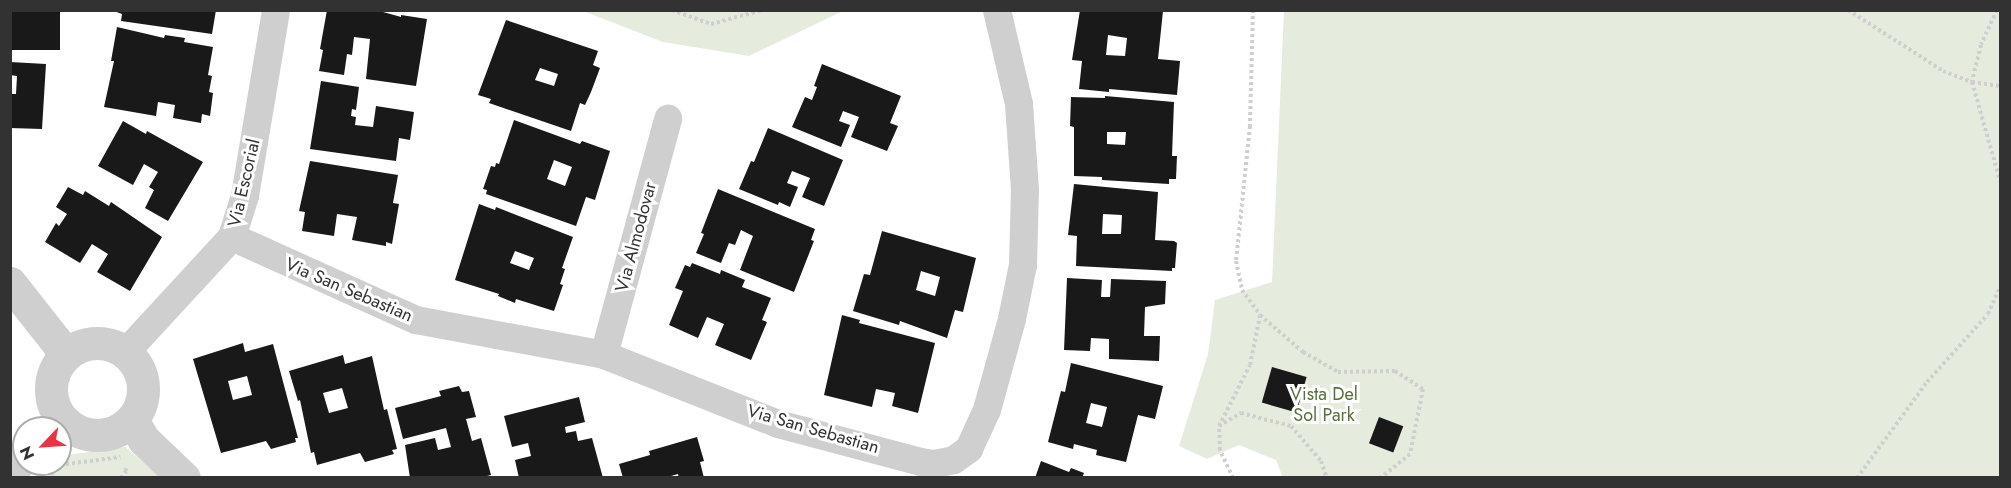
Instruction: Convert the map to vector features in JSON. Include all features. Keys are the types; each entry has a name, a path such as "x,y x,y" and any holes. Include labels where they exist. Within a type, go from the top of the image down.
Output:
{"street":[{"name":"Via Escorial","path":"126,352 232,237 245,196 276,10"},
{"name":"Via San Sebastian","path":"232,237 416,320 604,355 778,424 921,462 934,464 954,460 969,449 987,410 1012,319 1023,265 1026,190 1019,104 997,10"},
{"name":"Via Almodovar","path":"604,355 668,119"},
{"path":"10,283 66,354"},
{"path":"56,416 51,397 51,381 56,366 66,354 77,347 102,342 126,352 136,364 142,378 143,393 140,407 132,420 121,429 108,434 93,435 72,429"},
{"path":"132,420 144,440 183,477"}],"path":[{"path":"672,10 711,24 763,10"},
{"path":"1253,10 1250,126 1236,261 1242,290 1260,315 1303,352 1338,372 1395,371 1423,389 1410,454 1380,477"},
{"path":"1848,10 1942,71 1972,82 2001,86"},
{"path":"1997,10 1981,45 1972,82 2001,181"},
{"path":"1857,477 1927,382 1988,314 2001,287"},
{"path":"1233,477 1220,450 1219,426 1250,365 1260,315"},
{"path":"1219,426 1242,413 1291,426 1321,461 1327,477"},
{"path":"48,477 60,465 124,456 126,471 121,477"}],"green space":[{"path":"583,11 843,11 749,56 663,42"},
{"name":"Vista Del Sol Park","path":"1284,11 2000,11 2000,477 1283,478 1276,460 1239,445 1207,459 1179,446 1208,354 1215,300 1272,282"},
{"path":"125,447 163,478 38,478 40,476 72,476 72,454"}],"building":[{"path":"10,10 60,10 60,50 10,50"},
{"path":"111,10 216,10 212,34 121,21 122,14"},
{"path":"327,10 376,10 401,17 401,15 427,19 416,86 366,79 370,39 354,37 352,55 347,54 344,75 319,71 323,50 320,49"},
{"path":"1080,10 1163,11 1158,59 1180,61 1177,95 1109,89 1109,92 1079,89 1082,61 1072,60","holes":["1108,35 1127,38 1125,56 1106,55"]},
{"path":"506,20 598,51 593,65 600,68 585,105 580,103 571,131 489,103 491,99 478,95","holes":["540,68 558,74 554,86 535,80"]},
{"path":"117,27 164,38 165,35 185,38 184,42 213,47 208,75 212,76 209,92 213,93 210,116 202,114 201,123 173,118 175,105 158,102 156,116 104,107 114,61 111,61"},
{"path":"10,62 46,64 42,129 10,128 10,94 16,94 17,76 10,75"},
{"path":"822,64 901,96 890,123 898,126 887,151 851,137 859,117 843,111 839,121 850,125 841,147 792,127 805,97 812,100 817,87 814,86"},
{"path":"321,81 359,87 356,110 352,109 351,116 356,117 355,125 373,127 376,106 414,112 410,140 399,138 396,161 310,149"},
{"path":"1105,96 1174,102 1172,156 1177,156 1176,179 1169,179 1169,184 1074,176 1074,127 1070,126 1071,97 1105,98","holes":["1107,132 1126,132 1125,145 1107,144"]},
{"path":"514,120 580,144 582,141 610,151 595,200 586,197 576,226 486,194 487,190 483,189 491,166 495,167 496,163 499,164","holes":["554,160 572,167 565,186 547,179"]},
{"path":"123,121 146,134 147,131 203,162 168,221 145,208 154,190 149,187 158,172 144,164 133,185 98,166"},
{"path":"768,128 843,160 824,206 802,197 810,178 792,171 787,183 798,187 790,207 779,202 778,205 739,189 751,161 754,162"},
{"path":"310,161 398,175 393,203 399,204 392,244 386,242 386,246 352,240 357,217 337,214 334,236 302,231 305,212 299,211"},
{"path":"1074,184 1158,192 1155,240 1177,243 1175,268 1172,268 1172,271 1076,266 1077,236 1068,235","holes":["1103,214 1122,215 1121,234 1102,234"]},
{"path":"68,187 83,195 85,191 109,206 111,202 162,237 130,291 97,272 108,254 92,244 80,263 45,242 56,223 59,226 67,214 56,207"},
{"path":"718,189 815,229 811,240 814,241 794,292 740,270 753,236 741,230 735,245 729,243 721,263 696,253"},
{"path":"479,204 495,210 496,207 573,237 562,268 565,269 560,284 563,285 554,311 516,299 515,303 498,296 499,294 455,280","holes":["515,251 534,258 529,270 510,263"]},
{"path":"882,231 976,258 963,312 955,310 947,338 900,321 899,325 853,311 864,274 870,275","holes":["921,271 940,277 935,296 916,290"]},
{"path":"692,263 720,274 721,270 745,280 742,287 771,298 762,320 767,322 751,360 715,345 724,324 707,317 698,338 669,325 683,291 675,288 685,265 690,267"},
{"path":"1067,278 1102,280 1101,297 1110,297 1111,279 1166,281 1165,304 1145,307 1144,336 1160,336 1159,361 1109,359 1109,339 1091,338 1090,351 1064,350"},
{"path":"842,315 860,320 859,323 935,343 918,413 892,406 895,393 876,389 872,407 824,395"},
{"path":"243,343 245,352 273,344 298,438 295,438 296,442 271,449 266,441 221,453 193,359","holes":["247,376 252,395 233,400 228,381"]},
{"path":"343,355 345,364 372,356 384,410 387,409 397,449 392,450 394,454 365,462 360,453 317,465 314,452 311,453 300,400 298,401 289,371","holes":["342,388 348,408 329,413 323,393"]},
{"path":"1071,363 1163,386 1155,419 1138,415 1126,462 1096,455 1097,450 1074,444 1073,449 1048,442 1061,391 1065,392","holes":["1091,403 1107,407 1102,427 1086,423"]},
{"path":"1272,367 1307,377 1296,412 1262,403"},
{"path":"459,386 462,392 469,391 476,417 466,419 472,441 481,438 491,475 479,478 410,478 405,445 435,438 438,450 451,447 446,428 403,439 395,408 441,396 439,391"},
{"path":"579,397 585,422 565,427 566,433 576,431 578,441 592,438 603,478 519,478 515,460 531,456 528,443 512,447 504,416"},
{"path":"1379,417 1403,426 1393,452 1369,443"},
{"path":"697,437 704,461 700,462 704,478 679,478 678,474 664,478 623,478 619,464 650,455 649,451"},
{"path":"1041,461 1069,472 1071,468 1084,473 1082,478 1035,478"}]}
